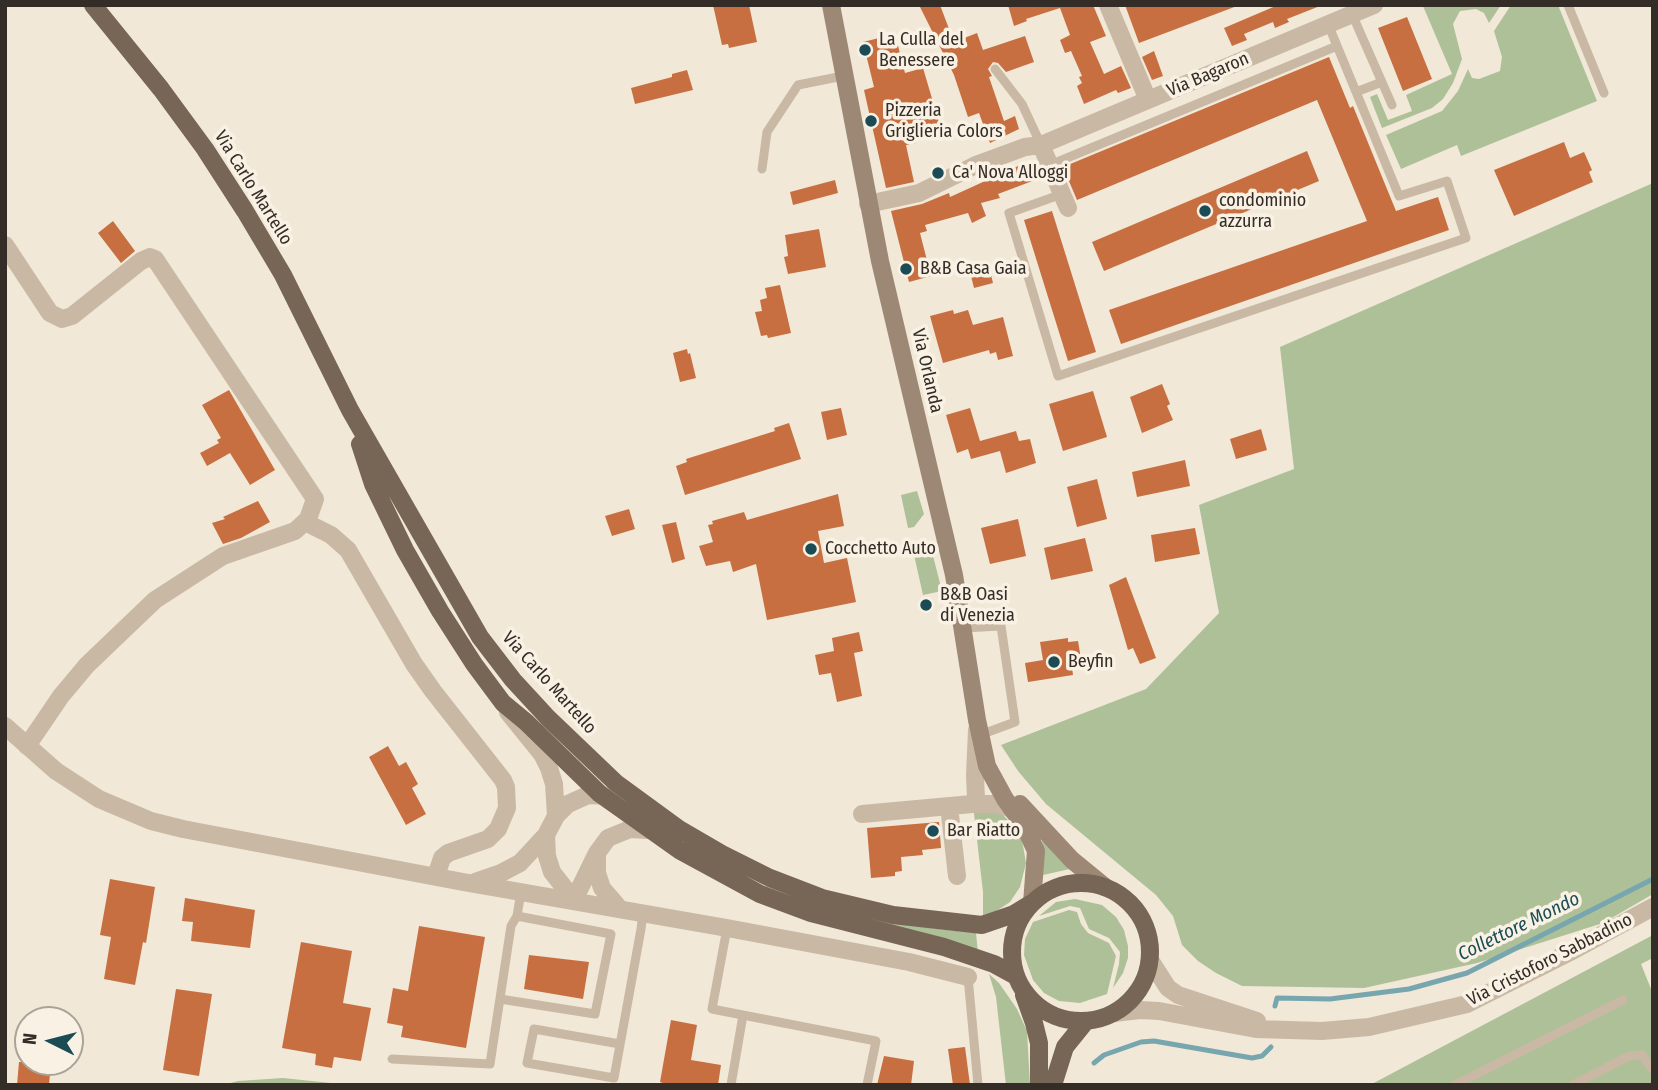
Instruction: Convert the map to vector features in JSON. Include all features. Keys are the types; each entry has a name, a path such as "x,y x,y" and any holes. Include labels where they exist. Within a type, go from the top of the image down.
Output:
{"main road":[{"name":"Via Carlo Martello","path":"93,5 161,89 205,149 245,211 283,275 350,410 480,637 513,680 548,718 616,783 679,829 770,878 822,898 893,915 970,925 999,920 1032,903"},
{"name":"Via Orlanda","path":"831,5 868,204 954,575 987,766 994,781 1026,827 1036,851 1032,903"},
{"name":"Via Carlo Martello","path":"350,410 373,484 405,550 474,664 503,703 600,794 648,831 713,870 760,894 811,913 944,947 994,964 1019,982"},
{"name":"Via Orlanda","path":"980,735 1009,790 1024,809 1072,860 1105,887"},
{"path":"1019,982 1039,1007 1063,1019 1086,1021 1114,1013 1134,996 1147,973 1150,960 1148,934 1143,922 1127,901 1105,887 1066,884 1042,894 1032,903 1017,925 1012,950 1019,982 1034,1023 1038,1043 1039,1085"},
{"path":"1053,1085 1065,1047 1086,1021"}],"street":[{"path":"1108,5 1149,100"},
{"name":"Via Bagaron","path":"868,204 919,193 976,165 1025,147 1041,145 1374,5"},
{"path":"1041,145 1065,201"},
{"path":"5,245 50,313 62,319 72,316 141,261 155,258 315,499 305,522 295,531 223,556 155,600 87,665 61,696 27,746"},
{"path":"305,522 331,535 348,550 414,664 506,787 507,808 498,829 488,839 445,855 436,876"},
{"name":"Via Carlo Martello","path":"503,703 513,720 542,754 549,768 554,784 556,816"},
{"path":"5,726 76,786 151,821 471,883 909,962 968,977"},
{"path":"972,804 976,799 975,756 980,735"},
{"path":"521,892 527,864 556,816 574,800 600,794"},
{"name":"Via Carlo Martello","path":"600,794 621,800 689,846 727,865 758,878 808,892"},
{"path":"862,814 972,804 996,804 1012,809"},
{"path":"949,806 957,876"},
{"path":"540,841 552,872 574,900 604,842 613,834 638,828 648,831"},
{"path":"471,883 511,869 540,841"},
{"path":"597,853 597,873 602,888 620,909"},
{"name":"Via Cristoforo Sabbadino","path":"1114,1013 1158,1011 1255,1029 1332,1030 1369,1027 1467,1004 1653,907"},
{"name":"Via Cristoforo Sabbadino","path":"1150,960 1168,988 1178,995 1280,1029"}],"lane":[{"path":"1568,5 1604,93"},
{"path":"1352,14 1392,105"},
{"path":"1065,201 1009,214 1058,376 1466,238 1447,181 1399,196 1328,24"},
{"path":"1050,165 1337,46"},
{"path":"995,69 1022,104 1041,145"},
{"path":"762,169 767,132 799,85 843,76"},
{"path":"1356,92 1382,82"},
{"path":"963,628 1001,626 1015,722 980,735"},
{"path":"392,1059 490,1064 511,926 517,916 521,892"},
{"path":"620,1044 534,1029 527,1063 614,1077 620,1044 643,913"},
{"path":"500,999 595,1014 611,934 517,916"},
{"path":"727,928 712,1009 876,1041 867,1085"},
{"path":"968,977 978,1085"},
{"path":"1455,1085 1472,1081 1623,1000"},
{"path":"732,1085 743,1015"},
{"path":"1573,1085 1629,1056 1642,1055 1653,1070"}],"green space":[{"path":"1501,5 1489,23 1484,13 1476,9 1460,11 1453,24 1462,59 1453,83 1443,99 1432,108 1382,128 1370,97 1377,94 1388,120 1412,111 1406,95 1452,74 1423,6"},
{"path":"1511,5 1558,5 1597,101 1461,156 1457,145 1401,169 1386,135 1442,111 1458,91 1468,69 1472,78 1479,79 1500,71 1502,57 1494,31"},
{"path":"1653,183 1653,894 1603,923 1477,963 1364,988 1242,986 1216,973 1198,961 1182,945 1173,916 1156,895 1046,804 1018,771 1001,745 1146,689 1219,613 1199,505 1294,469 1280,347"},
{"path":"917,491 924,514 914,527 908,528 901,495"},
{"path":"912,546 932,552 942,591 923,595"},
{"path":"991,810 1001,813 1015,827 1022,840 1026,863 1020,887 1010,902 992,914 983,915 974,813"},
{"path":"1042,839 1070,869 1043,875"},
{"path":"1075,899 1102,905 1116,917 1124,930 1128,958 1123,973 1113,988 1120,952 1109,938 1089,929 1080,908 1070,906 1039,916 1056,902"},
{"path":"826,909 976,933 978,953"},
{"path":"1069,910 1077,912 1088,933 1109,943 1116,956 1107,994 1080,1003 1059,1001 1044,993 1033,980 1024,955 1025,939 1033,922"},
{"path":"1653,935 1653,958 1641,964 1653,994 1653,1085 1370,1085"},
{"path":"989,974 999,983 1017,1009 1027,1031 1030,1085 1006,1085 996,997"},
{"path":"283,1078 350,1085 223,1085 238,1081"}],"building":[{"path":"713,5 749,5 757,42 729,48 728,44 722,45"},
{"path":"919,5 940,5 954,42 977,33 983,50 1025,36 1034,62 1006,72 998,63 993,62 988,69 1004,121 1015,116 1019,129 990,143 979,113 968,117 954,75"},
{"path":"1008,5 1093,5 1106,36 1090,42 1104,74 1121,66 1131,88 1118,93 1116,90 1084,104 1077,86 1082,83 1079,77 1082,76 1071,51 1065,53 1060,40 1070,35 1060,8 1026,19 1027,21 1014,26"},
{"path":"1125,5 1237,5 1237,6 1139,43"},
{"path":"1278,5 1320,6 1287,19 1289,22 1275,28 1273,22 1244,34 1247,40 1232,46 1224,28"},
{"path":"1407,17 1432,79 1403,91 1378,28"},
{"path":"895,34 905,73 923,68 941,129 914,136 916,143 906,145 914,182 886,188 864,90 874,87 863,42"},
{"path":"1154,51 1163,76 1152,80 1142,57"},
{"path":"1329,57 1350,108 1353,106 1396,211 1438,197 1449,230 1121,344 1109,310 1367,221 1317,100 1077,200 1063,167"},
{"path":"687,70 693,90 635,104 631,88"},
{"path":"1564,142 1570,158 1584,152 1592,170 1589,172 1593,182 1514,216 1494,170"},
{"name":"condominio azzurra","path":"1307,151 1319,181 1104,271 1092,242"},
{"path":"1027,162 1035,180 998,194 1000,198 981,203 986,216 972,223 968,213 925,225 927,231 920,233 931,276 909,282 891,211 922,204 949,193 950,197"},
{"path":"835,180 838,193 793,205 790,192"},
{"path":"1052,211 1096,352 1068,361 1024,220"},
{"path":"113,221 135,251 121,263 98,233"},
{"path":"819,229 826,267 788,274 784,257 788,256 785,235"},
{"path":"989,267 993,283 974,288 970,272"},
{"path":"780,285 791,333 768,338 767,335 761,336 755,312 762,311 760,300 767,298 765,288"},
{"path":"953,310 954,314 968,310 973,325 1003,317 1013,356 998,360 996,352 990,354 989,350 943,363 930,316"},
{"path":"687,349 696,378 680,382 673,353"},
{"path":"1162,384 1173,420 1142,433 1130,397"},
{"path":"229,390 275,470 250,485 230,453 207,466 200,453 219,443 217,440 221,438 202,405"},
{"path":"1093,391 1107,437 1063,451 1049,404"},
{"path":"841,408 847,435 827,440 821,412"},
{"path":"970,408 980,441 1016,431 1019,441 1030,439 1036,463 1006,473 1000,451 971,459 968,449 957,453 946,415"},
{"path":"789,423 801,459 685,495 676,466 687,462 686,459 775,431 774,428"},
{"path":"1261,429 1267,450 1236,459 1230,439"},
{"path":"1185,460 1190,486 1137,497 1132,472"},
{"path":"1097,479 1107,519 1077,527 1067,487"},
{"path":"838,494 844,526 818,531 824,563 847,558 856,602 767,620 756,564 733,572 730,561 706,566 699,546 713,542 708,525 713,524 712,521 744,512 747,520"},
{"path":"258,501 270,522 241,538 223,544 212,523"},
{"path":"629,509 635,529 612,536 605,516"},
{"path":"1018,519 1026,556 990,564 981,528"},
{"path":"676,522 685,559 672,563 662,525"},
{"path":"1195,528 1200,554 1155,562 1151,535"},
{"path":"1085,538 1093,571 1051,580 1044,548"},
{"path":"1126,577 1156,658 1140,664 1133,648 1128,650 1109,585"},
{"path":"859,632 863,651 854,653 862,696 837,702 831,673 819,675 815,655 834,651 832,638"},
{"path":"1068,638 1068,642 1078,641 1082,665 1072,667 1073,675 1028,682 1025,663 1043,660 1040,642"},
{"path":"388,746 399,766 406,762 418,784 412,788 426,814 406,825 369,757"},
{"path":"939,822 941,848 922,850 923,855 901,857 902,871 895,872 895,876 871,878 867,828"},
{"path":"110,879 155,887 146,943 143,942 135,985 104,979 111,937 100,935"},
{"path":"185,898 255,910 250,948 191,941 193,922 182,921"},
{"path":"419,926 485,937 466,1048 401,1037 403,1026 387,1023 393,988 408,991"},
{"path":"301,942 352,951 343,1003 371,1008 361,1061 334,1057 332,1068 315,1065 316,1054 282,1048"},
{"path":"529,955 589,962 583,999 524,989"},
{"path":"176,989 212,994 199,1076 163,1070"},
{"path":"671,1020 697,1025 691,1060 721,1065 718,1085 663,1085 660,1082"},
{"path":"965,1047 970,1085 953,1085 948,1049"},
{"path":"884,1056 914,1061 911,1085 877,1085"},
{"path":"18,1076 50,1076 49,1085 17,1085"}],"waterway":[{"name":"Collettore Mondo","path":"1275,1006 1277,998 1330,999 1409,989 1467,973 1653,879"},
{"name":"Collettore Mondo","path":"1094,1063 1104,1055 1141,1042 1154,1041 1252,1058 1262,1056 1271,1047"}],"place":[{"name":"La Culla del Benessere","path":"865,50"},
{"name":"Pizzeria Griglieria Colors","path":"871,121"},
{"name":"Ca' Nova Alloggi","path":"938,173"},
{"name":"condominio azzurra","path":"1205,211"},
{"name":"B&B Casa Gaia","path":"906,269"},
{"name":"Cocchetto Auto","path":"811,549"},
{"name":"B&B Oasi di Venezia","path":"926,605"},
{"name":"Beyfin","path":"1054,662"},
{"name":"Bar Riatto","path":"933,831"}]}
